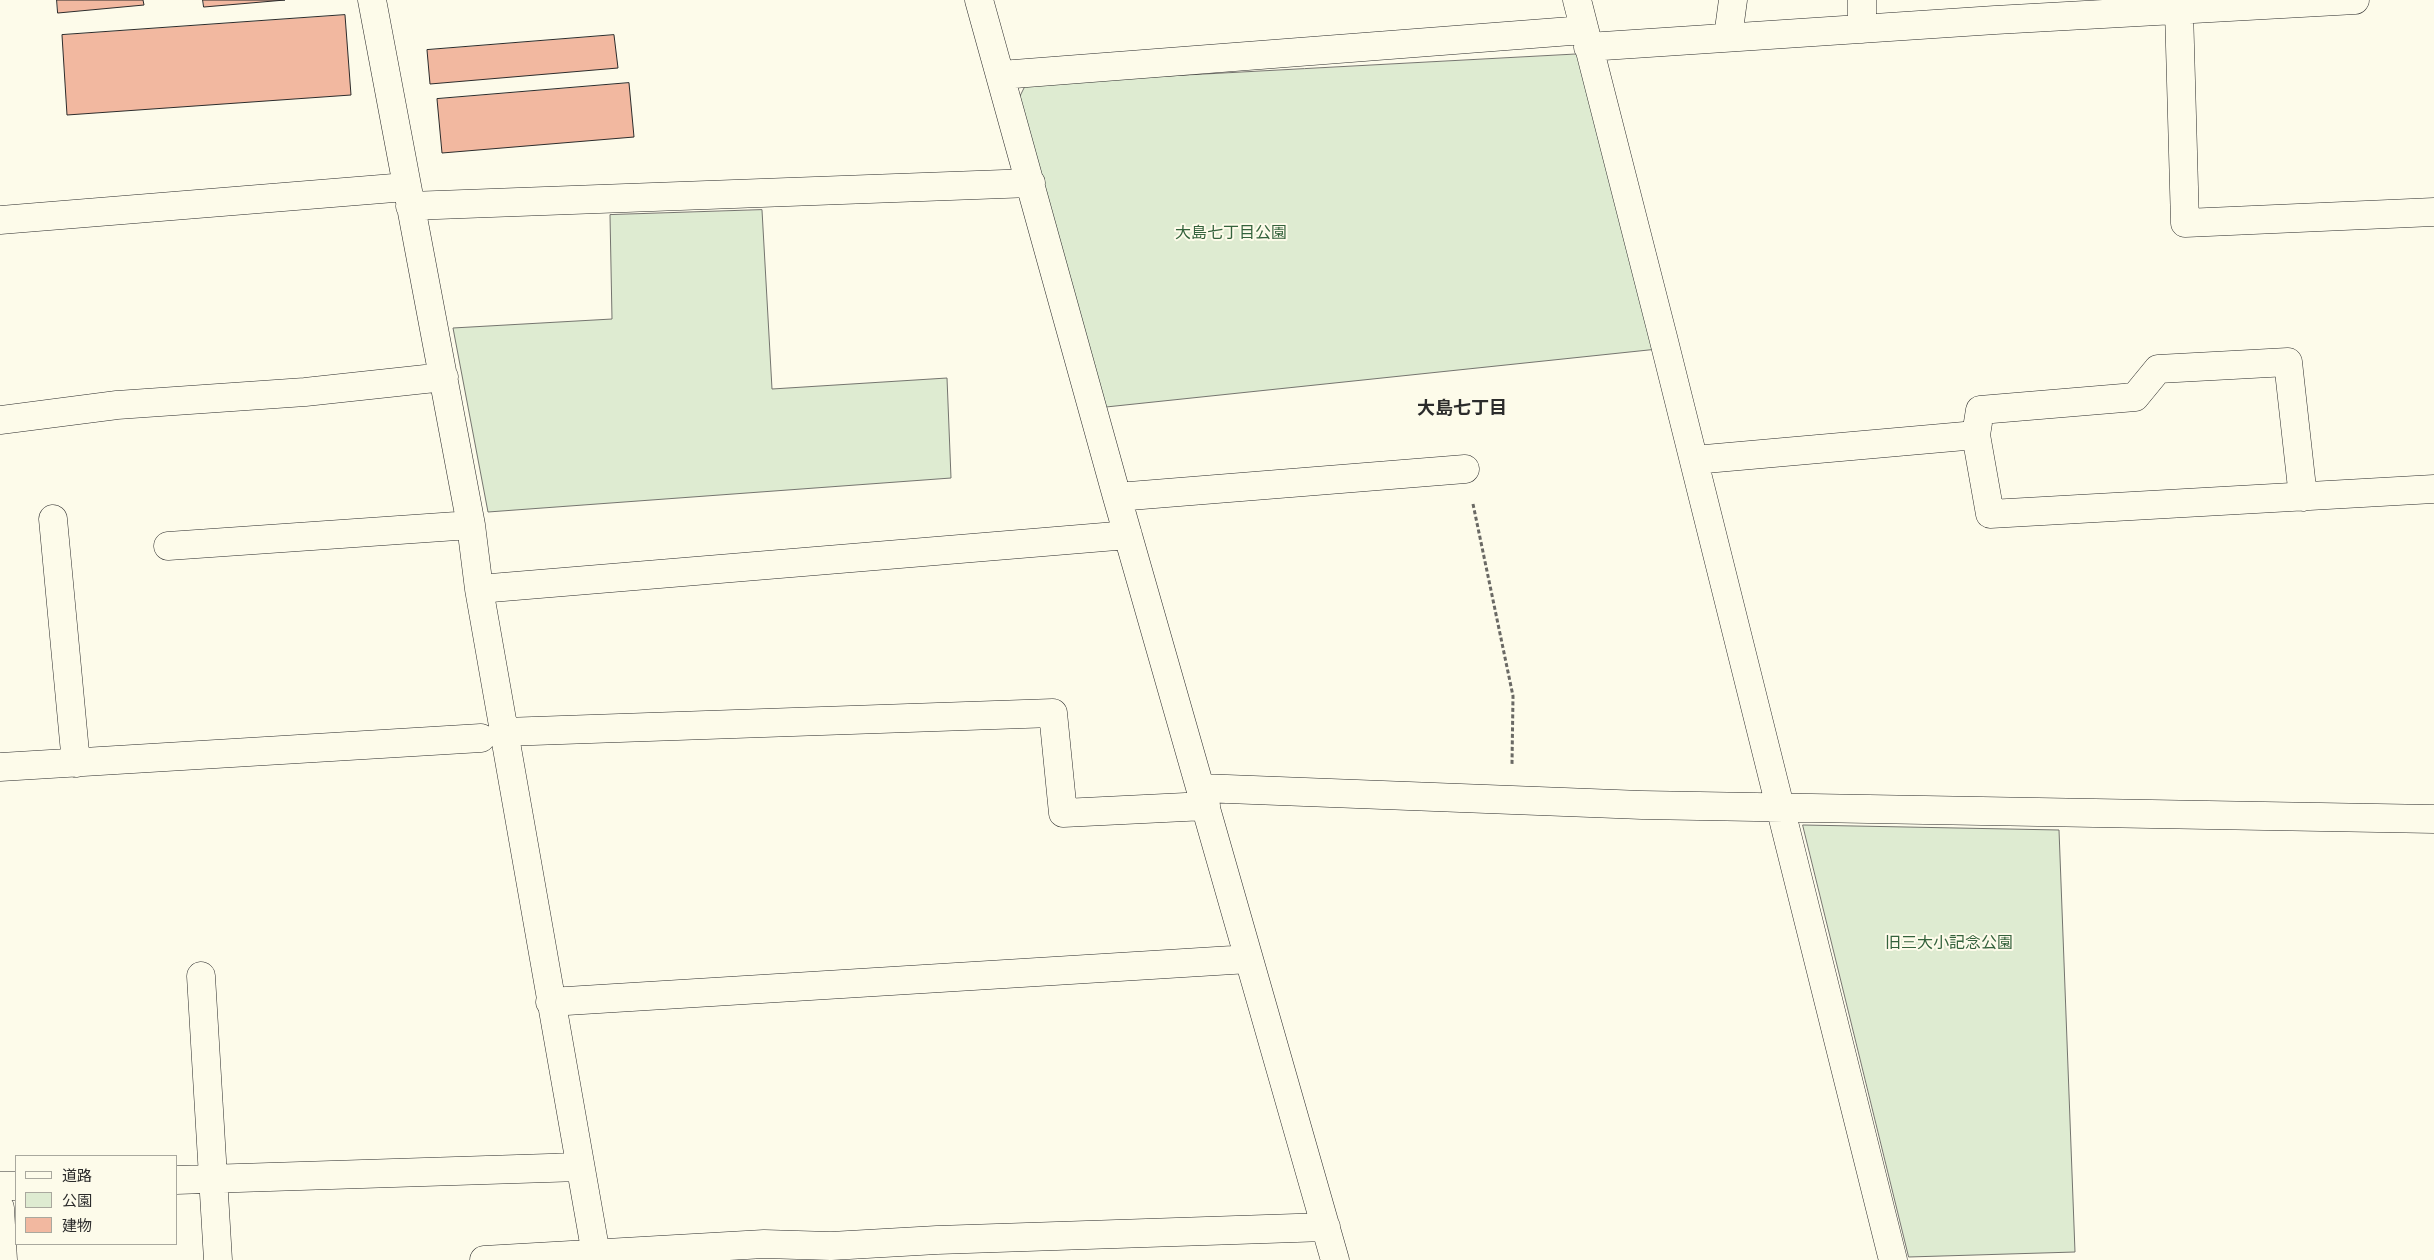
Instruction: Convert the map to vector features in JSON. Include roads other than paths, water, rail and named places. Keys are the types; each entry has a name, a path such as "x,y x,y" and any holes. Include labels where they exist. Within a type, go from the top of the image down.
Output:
{"street":[{"path":"372,0 471,524 479,589 492,735 550,1002 597,1258"},
{"path":"979,0 1117,497 1335,1260"},
{"path":"1576,0 1694,460 1892,1260"},
{"path":"1728,36 1733,0"},
{"path":"1862,0 1862,29"},
{"path":"1001,75 1586,39 1728,36 1862,29 1995,10 2124,7 2179,10 2263,3 2356,0"},
{"path":"2179,10 2185,223 2434,212"},
{"path":"0,220 408,196 1031,183"},
{"path":"2303,496 2288,362 2158,369 2136,397 1980,410 1976,435 1990,514 2434,490"},
{"path":"0,420 117,404 304,392 444,377"},
{"path":"1694,460 1976,435"},
{"path":"1117,497 1466,469"},
{"path":"53,519 76,763"},
{"path":"168,546 471,524"},
{"path":"479,589 1128,535"},
{"path":"0,768 492,735 1054,713 1063,814 1204,797 1511,799 1642,805 2434,818"},
{"path":"550,1002 1249,959"},
{"path":"201,976 218,1260"},
{"path":"178,1180 580,1166"},
{"path":"0,1186 15,1186"},
{"path":"0,1208 3,1260"},
{"path":"484,1260 597,1258 764,1244 831,1246 937,1240 1326,1227"}],"district":[{"name":"大島七丁目","path":"1462,409"}],"park label":[{"name":"大島七丁目公園","path":"1231,233"},
{"name":"旧三大小記念公園","path":"1949,943"}]}
